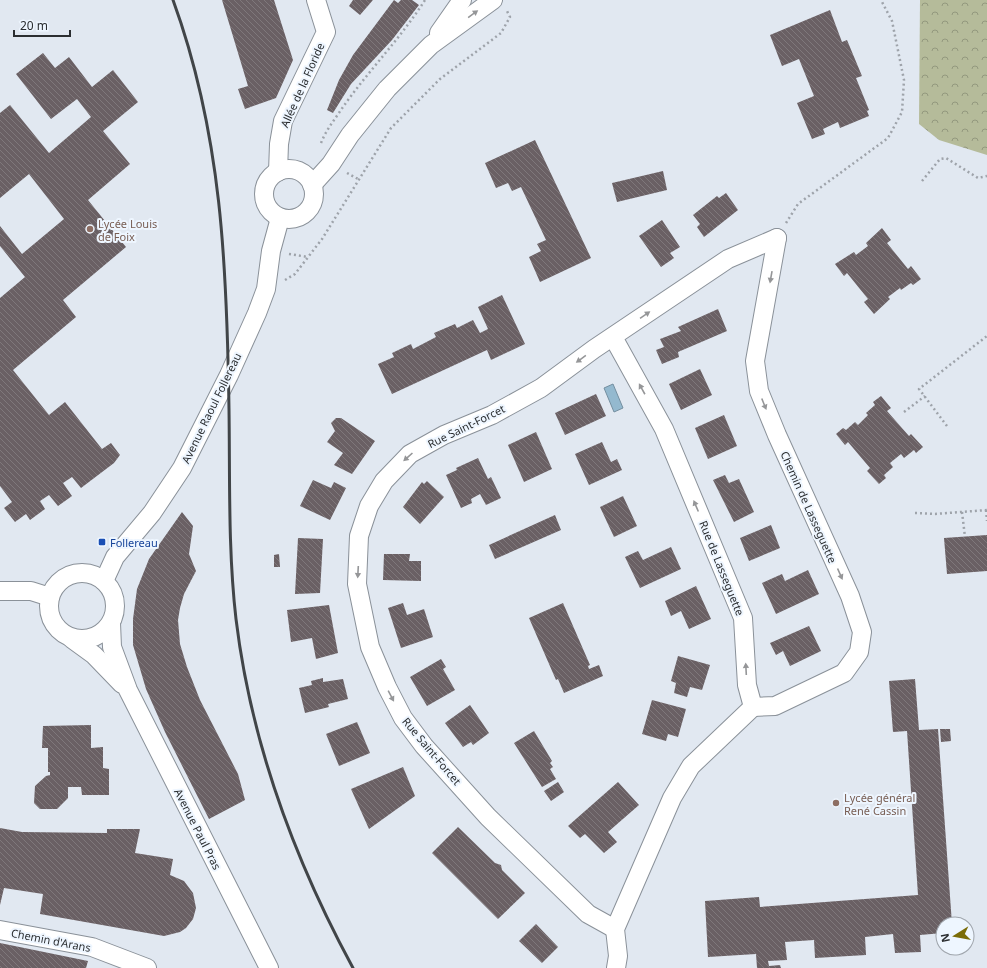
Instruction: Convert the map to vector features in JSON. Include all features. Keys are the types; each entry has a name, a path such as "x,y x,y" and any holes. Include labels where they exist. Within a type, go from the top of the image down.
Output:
{"street":[{"name":"Allée de la Floride","path":"278,172 279,144 283,121 326,32 316,0"},
{"path":"312,184 331,164 350,135 387,89 431,45 462,0"},
{"path":"431,45 499,4"},
{"path":"285,170 298,171 304,174 312,184 314,194 312,204 307,212 299,217 289,219 280,218 272,213 267,207 264,195 267,183 272,176 278,172 285,170"},
{"name":"Avenue Raoul Follereau","path":"104,580 115,557 152,512 182,468 235,361 257,313 266,289 271,251 280,218"},
{"name":"Rue Saint-Forcet","path":"615,929 588,914 488,817 424,746 403,718 387,687 370,647 357,584 359,536 369,506 384,481 410,454 444,435 492,415 541,388 613,336 728,259 777,238"},
{"name":"Chemin de Lasseguette","path":"753,707 775,706 844,673 859,652 862,632 850,596 777,435 759,391 755,361 777,238"},
{"name":"Rue de Lasseguette","path":"613,336 664,429 743,618 747,685 753,707"},
{"path":"83,573 94,575 104,580 111,589 115,600 115,612 111,623 104,632 94,638 83,640 72,639 55,627 50,618 48,608 54,587 62,579 72,574 83,573"},
{"path":"0,591 31,591 50,597"},
{"name":"Avenue Paul Pras","path":"111,623 112,647 128,690 269,968"},
{"name":"Avenue Paul Pras","path":"72,639 94,655 128,690"},
{"path":"616,968 618,956 615,929 672,798 691,766 753,707"},
{"name":"Chemin d'Arans","path":"0,930 92,947 147,968"}],"path":[{"path":"331,164 317,154 325,133 353,92 414,17 424,0"},
{"path":"777,238 798,204 888,138 902,112 904,80 892,21 880,0"},
{"path":"266,289 278,285 295,274 322,239 391,128 440,79 501,33 510,17 499,4"},
{"path":"922,181 940,159 946,158 978,178 987,176"},
{"path":"947,426 920,389 987,336"},
{"path":"904,412 925,396"},
{"path":"915,513 935,514 986,510 987,521"},
{"path":"962,512 965,537"}],"green space":[{"path":"920,0 987,0 987,155 939,140 919,124"}],"water":[{"path":"613,384 623,408 614,412 604,388"}],"building":[{"path":"222,0 274,0 293,60 276,98 245,109 238,89 248,86"},
{"path":"353,0 373,0 360,15 349,6"},
{"path":"394,0 398,3 401,0 412,0 419,5 392,40 351,84 333,113 327,110 339,80 353,55"},
{"path":"830,10 842,42 847,40 862,76 856,78 869,110 867,111 869,116 840,128 838,122 823,129 825,134 812,139 797,103 814,96 799,59 782,66 770,35"},
{"path":"43,53 55,68 69,57 92,87 113,70 138,102 103,131 130,164 88,200 126,247 63,300 76,317 13,370 49,415 65,402 102,449 111,443 120,455 114,463 81,488 72,477 63,483 72,496 58,506 49,495 40,501 45,509 30,520 26,514 15,522 4,508 12,502 0,486 0,298 25,277 0,246 0,226 22,254 64,219 29,174 0,198 0,113 10,105 49,153 91,117 77,99 51,119 16,74"},
{"path":"535,140 591,258 540,282 529,257 541,251 537,244 546,240 521,187 512,191 508,183 496,188 485,163"},
{"path":"663,171 667,190 617,202 612,183"},
{"path":"726,193 738,210 704,237 697,227 700,224 693,215 717,196 719,198"},
{"path":"662,220 680,247 670,253 674,258 661,267 639,236"},
{"path":"882,228 891,240 887,243 908,269 911,266 921,279 913,285 911,283 901,290 900,288 888,297 890,299 874,314 864,302 868,299 847,273 844,276 835,264 854,252 856,255 868,246 866,243"},
{"path":"502,295 525,344 491,360 487,350 392,394 378,364 394,357 392,353 411,344 413,349 436,337 434,333 455,324 457,328 473,320 480,333 488,329 478,307"},
{"path":"718,309 727,331 678,352 679,357 662,364 656,350 664,347 660,339 681,331 678,327"},
{"path":"700,369 712,395 681,410 669,384"},
{"path":"596,394 606,416 565,435 555,413"},
{"path":"881,396 891,408 887,411 909,436 911,434 923,447 916,453 914,450 904,458 901,454 890,463 893,467 884,475 886,478 879,484 867,471 870,468 848,442 845,445 836,434 843,428 846,430 855,422 858,425 868,415 866,413 875,405 873,402"},
{"path":"724,415 737,446 708,459 695,428"},
{"path":"336,418 341,418 375,441 352,474 334,465 343,453 327,442 335,431 331,423"},
{"path":"536,432 552,469 524,482 508,445"},
{"path":"602,442 611,462 617,459 622,470 589,485 575,454"},
{"path":"478,458 488,479 491,477 501,498 486,505 480,494 471,499 472,503 461,508 446,475 457,470 456,468"},
{"path":"725,475 729,483 739,479 754,512 734,522 713,480"},
{"path":"313,480 331,488 334,482 346,488 330,520 300,506"},
{"path":"427,481 444,497 420,524 403,507 422,482 424,484"},
{"path":"623,496 637,526 614,537 600,507"},
{"path":"182,512 193,526 189,554 196,571 184,594 180,608 178,620 180,644 200,700 238,774 245,800 209,819 165,732 146,689 133,645 133,619 137,589 149,559"},
{"path":"555,515 561,530 495,559 489,545"},
{"path":"771,525 780,548 749,561 740,538"},
{"path":"987,535 987,571 947,574 944,538"},
{"path":"298,538 323,539 320,593 295,594"},
{"path":"671,547 681,569 640,588 625,557 638,551 643,560"},
{"path":"279,554 280,567 274,567 274,555"},
{"path":"384,554 410,554 409,561 421,561 421,581 383,580"},
{"path":"808,570 819,594 776,614 762,583 782,574 785,581"},
{"path":"696,586 711,619 689,629 681,611 671,616 665,601"},
{"path":"403,603 407,615 424,609 433,637 401,648 388,608"},
{"path":"563,603 590,665 588,666 589,669 599,665 603,676 564,693 558,679 556,680 529,618"},
{"path":"329,605 338,653 316,659 312,638 291,642 287,610"},
{"path":"809,626 821,651 790,666 783,651 776,655 770,643"},
{"path":"678,656 710,665 702,690 690,687 687,697 674,693 676,683 671,681"},
{"path":"441,659 446,667 443,669 455,690 427,706 410,677"},
{"path":"323,678 323,682 343,679 348,699 328,704 329,707 305,713 299,688 312,685 311,681"},
{"path":"915,679 919,730 938,729 951,916 935,916 935,934 920,935 921,952 895,953 893,934 865,937 866,955 815,958 814,940 785,942 787,960 768,961 769,966 780,965 781,968 757,968 756,954 708,957 705,901 759,897 760,907 918,895 907,731 893,732 889,681"},
{"path":"652,700 686,709 678,737 668,734 666,741 642,734"},
{"path":"470,705 489,733 473,745 471,742 463,747 445,723"},
{"path":"357,722 370,753 339,766 326,734"},
{"path":"91,725 91,748 103,747 103,768 109,769 109,795 82,795 81,787 68,787 68,798 57,809 40,809 34,803 35,786 46,776 50,775 50,772 48,772 48,748 42,748 43,726"},
{"path":"940,729 950,729 951,741 941,742"},
{"path":"534,731 552,761 550,763 553,767 550,769 556,779 542,787 514,743"},
{"path":"403,767 415,796 369,829 351,789"},
{"path":"558,782 564,792 551,801 544,791"},
{"path":"618,782 639,805 608,832 617,842 604,853 585,834 580,838 568,826"},
{"path":"458,827 495,863 501,865 502,870 525,893 498,919 432,853"},
{"path":"0,828 22,832 107,833 107,829 140,829 135,853 173,859 170,875 184,881 193,893 196,908 193,919 186,928 180,932 164,936 40,914 43,894 4,888 0,905"},
{"path":"536,924 558,947 542,963 519,941"},
{"path":"0,943 88,961 86,968 0,968"}],"railway":[{"path":"173,0 189,50 202,101 212,151 219,202 228,356 230,514 233,593 243,665 252,711 278,799 312,885 353,968"}],"place":[{"name":"Lycée Louis de Foix","path":"90,229"},
{"name":"Follereau","path":"102,542"},
{"name":"Lycée général René Cassin","path":"836,803"}]}
